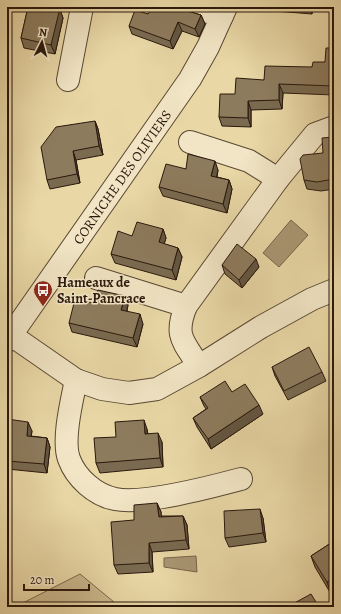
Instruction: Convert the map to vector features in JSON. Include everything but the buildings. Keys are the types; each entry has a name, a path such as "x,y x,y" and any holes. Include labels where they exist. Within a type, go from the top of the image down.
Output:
{"street":[{"path":"68,80 82,7"},
{"path":"191,7 224,12"},
{"name":"CORNICHE DES OLIVIERS","path":"9,338 190,79 208,47 224,12"},
{"path":"199,366 181,338 180,322 186,306 278,178 315,134 334,128"},
{"path":"190,142 249,161 278,178"},
{"path":"96,278 186,306"},
{"path":"9,338 76,380 102,389 129,393 157,389 199,366 261,327 312,299 334,290"},
{"path":"76,380 67,432 69,458 84,483 115,499 140,500 241,479"}],"shaded area":[{"path":"291,220 308,235 279,267 263,253"},
{"path":"196,556 197,572 164,567 164,558"},
{"path":"80,574 120,607 15,607"}],"place":[{"name":"Hameaux de Saint-Pancrace","path":"43,307"}]}
